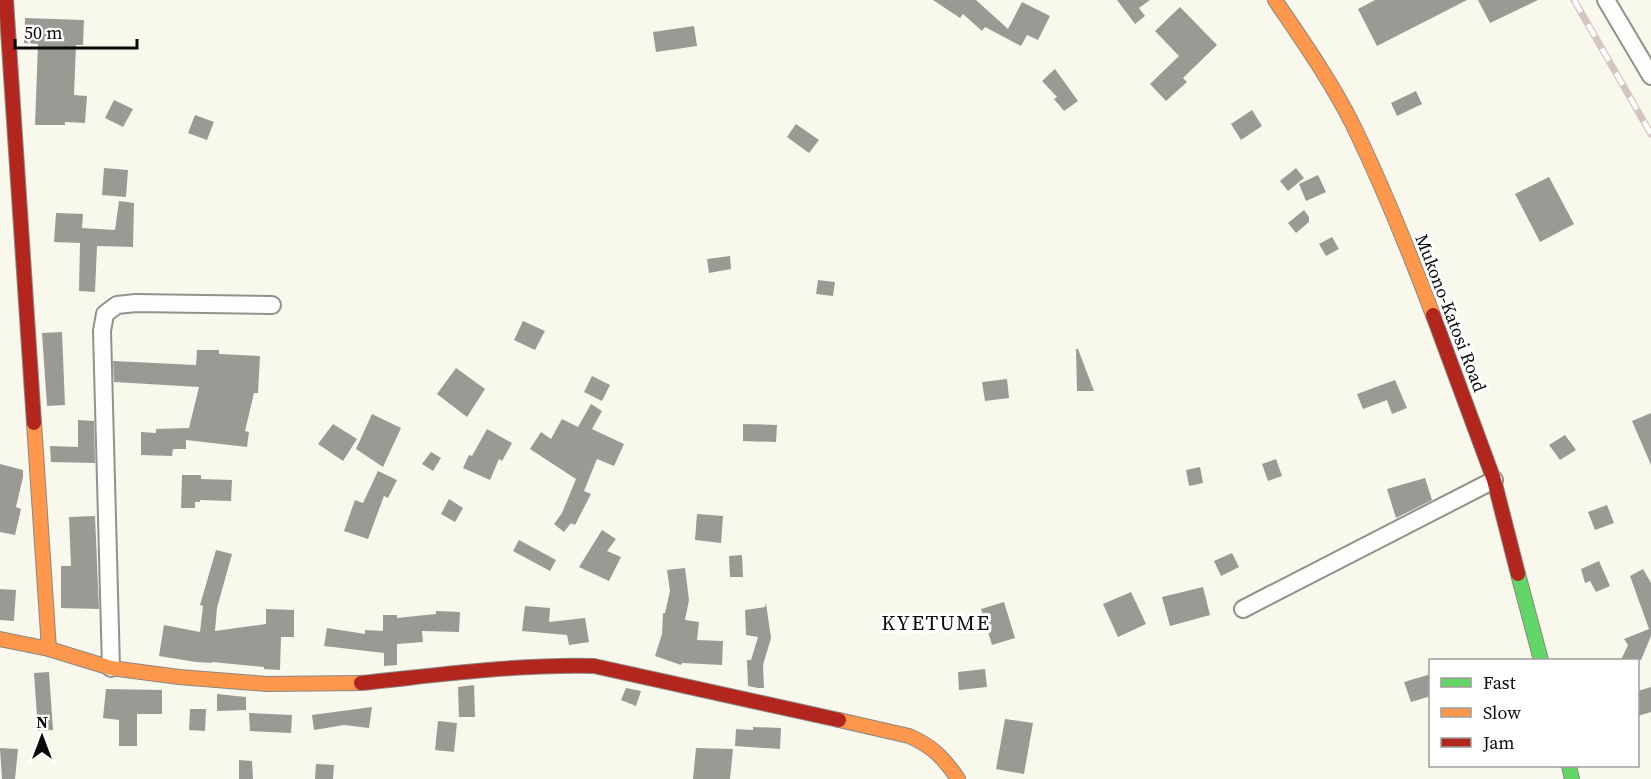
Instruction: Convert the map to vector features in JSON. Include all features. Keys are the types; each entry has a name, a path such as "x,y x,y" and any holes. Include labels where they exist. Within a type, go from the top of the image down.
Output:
{"street":[{"path":"6,0 49,649"},
{"name":"Mukono-Katosi Road","path":"1275,0 1352,123 1403,236 1494,480 1541,659"},
{"path":"1606,0 1651,76"},
{"path":"111,668 102,331 105,314 117,305 136,303 272,305"},
{"path":"1243,609 1494,480"},
{"path":"0,639 49,649 111,668 179,677 267,684 355,684 480,670 553,665 594,666 909,736 939,751 958,779"}],"building":[{"path":"933,0 976,0 1008,29 1022,2 1050,16 1038,40 1027,35 1021,46 985,27 982,31 963,14 960,18"},
{"path":"1117,0 1150,0 1139,8 1145,16 1135,24"},
{"path":"1375,0 1467,0 1377,46 1358,9"},
{"path":"1478,0 1538,0 1490,23"},
{"path":"1180,7 1217,45 1183,78 1187,82 1166,101 1150,84 1179,56 1155,31"},
{"path":"25,18 84,20 83,45 76,45 74,95 87,96 85,123 35,125 38,44 24,43"},
{"path":"694,26 697,46 656,52 653,32"},
{"path":"1055,69 1078,101 1064,111 1054,99 1057,97 1042,81"},
{"path":"1416,91 1422,104 1397,116 1391,103"},
{"path":"114,100 133,109 123,127 105,118"},
{"path":"1252,110 1262,126 1241,140 1231,124"},
{"path":"195,115 214,122 207,140 188,133"},
{"path":"796,124 819,140 809,153 787,137"},
{"path":"104,168 128,170 126,197 102,195"},
{"path":"1296,168 1304,178 1288,191 1280,181"},
{"path":"1318,175 1326,192 1306,201 1299,184"},
{"path":"1549,177 1574,224 1540,242 1515,194"},
{"path":"119,201 134,203 133,247 97,246 95,292 79,291 80,243 54,242 56,213 83,214 82,228 115,230"},
{"path":"1304,210 1309,217 1309,222 1296,233 1288,223"},
{"path":"1332,237 1339,249 1326,256 1319,244"},
{"path":"730,256 731,269 709,273 707,259"},
{"path":"818,280 835,282 833,296 816,294"},
{"path":"523,321 545,331 535,350 514,340"},
{"path":"62,332 65,405 47,406 42,333"},
{"path":"1076,349 1078,349 1094,391 1077,391"},
{"path":"197,350 219,350 219,354 260,356 258,393 254,393 245,431 249,432 247,447 186,440 186,449 173,449 172,456 141,455 141,432 156,433 156,429 189,428 199,387 114,382 113,361 196,365"},
{"path":"456,368 485,389 467,417 437,394"},
{"path":"592,376 610,385 602,401 584,392"},
{"path":"1007,379 1009,398 985,401 982,382"},
{"path":"1395,380 1407,408 1392,414 1387,400 1363,409 1357,394"},
{"path":"591,404 602,411 592,429 624,444 614,466 597,459 584,491 591,494 575,525 571,523 564,532 554,524 562,513 576,479 530,449 541,432 551,439 562,419 578,427"},
{"path":"1651,413 1651,465 1632,421"},
{"path":"372,414 401,428 383,467 356,449"},
{"path":"78,420 94,421 95,463 51,462 50,446 78,447"},
{"path":"333,424 357,439 343,461 318,444"},
{"path":"743,424 777,425 776,442 743,441"},
{"path":"487,429 512,443 502,461 499,459 490,480 463,468"},
{"path":"1565,435 1576,450 1560,460 1549,445"},
{"path":"431,452 441,458 433,471 422,464"},
{"path":"1276,459 1282,476 1268,481 1262,464"},
{"path":"0,464 23,470 16,507 21,509 15,535 0,532"},
{"path":"1200,467 1203,483 1189,486 1186,470"},
{"path":"378,471 397,480 388,498 384,496 368,539 344,531 355,500 363,503"},
{"path":"182,475 201,475 201,479 232,480 231,501 200,500 200,502 195,502 195,508 181,508"},
{"path":"1425,478 1432,500 1396,518 1387,489"},
{"path":"449,499 463,508 455,522 441,514"},
{"path":"1607,505 1614,523 1595,530 1588,512"},
{"path":"697,514 723,516 721,543 695,540"},
{"path":"95,516 99,609 61,608 61,566 71,566 69,517"},
{"path":"602,530 616,539 607,551 621,557 609,581 579,567"},
{"path":"519,540 556,560 550,571 513,551"},
{"path":"216,550 232,554 217,608 215,631 266,624 266,609 294,610 294,637 281,637 280,670 159,656 164,625 200,632 203,606 200,605"},
{"path":"1232,553 1239,567 1221,576 1214,561"},
{"path":"742,555 743,577 730,577 729,556"},
{"path":"1599,561 1610,586 1596,592 1590,581 1585,583 1581,569"},
{"path":"685,568 689,600 685,620 699,622 697,640 723,641 722,665 682,663 681,665 655,656 662,634 663,613 665,613 670,591 667,570"},
{"path":"1643,569 1651,583 1651,636 1641,660 1621,659 1628,645 1624,639 1649,629 1630,576"},
{"path":"1203,587 1210,615 1170,626 1162,597"},
{"path":"0,589 16,590 14,621 0,620"},
{"path":"1131,592 1146,624 1118,637 1103,604"},
{"path":"1004,602 1015,638 992,645 981,609"},
{"path":"766,603 771,638 763,665 764,688 758,688 748,686 747,660 751,660 758,637 746,635 745,610 765,607"},
{"path":"525,606 550,608 549,622 585,618 589,642 569,645 567,635 522,631"},
{"path":"436,611 460,612 459,632 422,631 423,642 397,644 397,665 384,666 384,653 324,646 327,628 365,634 365,630 383,631 383,615 397,615 397,618 436,614"},
{"path":"985,669 987,687 959,690 958,672"},
{"path":"49,672 53,730 38,731 34,673"},
{"path":"1429,675 1429,697 1411,702 1404,682"},
{"path":"474,685 475,717 459,717 458,687"},
{"path":"1651,687 1651,712 1639,716 1639,691"},
{"path":"626,688 641,691 636,706 621,700"},
{"path":"106,689 162,690 162,714 137,714 137,746 119,746 119,720 103,718"},
{"path":"217,694 246,697 246,710 217,711"},
{"path":"372,707 369,728 344,725 314,730 312,715"},
{"path":"190,709 206,709 205,731 189,730"},
{"path":"249,713 292,715 291,733 250,731"},
{"path":"1005,719 1033,723 1024,774 996,769"},
{"path":"438,721 457,723 454,752 435,750"},
{"path":"753,727 781,728 780,749 735,746 736,729 753,730"},
{"path":"0,748 18,749 15,779 2,779"},
{"path":"696,748 733,749 730,779 693,779"},
{"path":"239,760 252,761 253,779 239,779"},
{"path":"316,764 334,765 333,779 315,779"}],"railway":[{"path":"1574,0 1651,134"}],"traffic: fast":[{"path":"1518,574 1541,659"},
{"path":"1569,767 1572,779"}],"traffic: slow":[{"path":"1275,0 1326,77 1353,125 1395,219 1433,315"},
{"path":"34,423 49,649"},
{"path":"0,639 49,649 111,668 179,677 267,684 361,683"},
{"path":"839,720 909,736 937,753 958,779"}],"traffic: jam":[{"path":"6,0 34,423"},
{"path":"1433,315 1494,480 1518,574"},
{"path":"361,683 507,668 594,666 839,720"}],"district":[{"name":"KYETUME","path":"936,622"}]}
